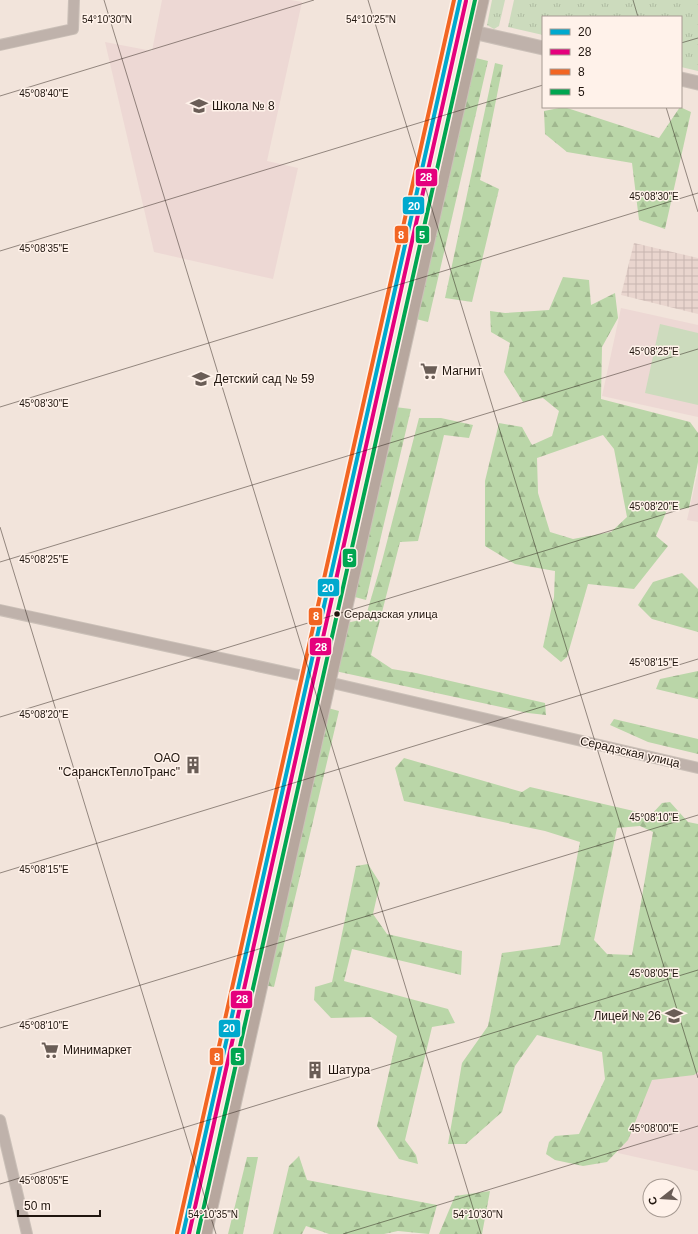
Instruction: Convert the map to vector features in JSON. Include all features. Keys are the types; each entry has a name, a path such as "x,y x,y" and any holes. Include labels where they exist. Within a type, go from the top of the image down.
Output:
{"main road":[{"path":"183,1234 460,0"},
{"path":"204,1234 481,0"},
{"path":"455,25 473,32"},
{"name":"Серадзская улица","path":"308,677 328,682"}],"street":[{"path":"0,45 73,30 74,0"},
{"path":"473,32 542,48"},
{"path":"682,79 698,83"},
{"name":"Серадзская улица","path":"0,610 308,677"},
{"name":"Серадзская улица","path":"328,682 698,768"},
{"path":"0,1120 27,1234"}],"shaded area":[{"name":"Школа № 8","path":"162,0 291,0 302,2 267,161 298,168 273,279 154,252 105,42 152,51"},
{"path":"634,243 698,258 698,314 621,295"},
{"path":"621,308 698,325 698,417 602,396"},
{"path":"698,471 698,522 687,520"},
{"name":"Лицей № 26","path":"681,874 698,878 698,1171 618,1153"}],"green space":[{"path":"492,0 505,0 499,26 494,29 487,25"},
{"path":"514,0 698,0 698,71 682,67 682,16 542,16 542,35 508,27"},
{"path":"476,58 488,61 428,322 416,319"},
{"path":"495,63 503,65 480,180 499,189 472,302 445,298"},
{"path":"567,108 659,138 679,108 691,112 665,229 639,220 632,163 567,152 545,134 544,111"},
{"path":"563,277 589,280 591,305 615,293 618,318 602,347 601,399 690,422 698,433 698,462 689,508 667,510 656,536 668,546 634,589 588,584 567,657 561,662 543,647 554,597 555,571 515,564 485,546 485,481 499,423 522,427 532,445 552,436 559,411 543,398 523,402 504,372 510,343 491,332 490,311 505,313 549,310","holes":["603,435 614,449 627,517 611,532 573,539 550,532 538,493 537,458"]},
{"path":"660,324 698,333 698,405 645,393"},
{"path":"395,407 411,409 366,600 351,596"},
{"path":"419,418 441,418 473,425 469,438 444,435 418,541 400,542 371,655 392,669 416,673 545,703 546,715 528,713 335,671 346,623 365,619 382,561"},
{"path":"682,573 698,589 698,632 652,619 638,605 653,582"},
{"path":"698,671 698,699 656,689 660,679"},
{"path":"328,708 339,711 274,987 264,985"},
{"path":"614,719 698,739 698,754 648,742 610,725"},
{"path":"404,758 522,792 530,787 651,815 662,803 670,802 688,822 698,824 698,1072 694,1075 652,1080 628,1140 607,1162 583,1166 555,1160 546,1154 549,1142 555,1136 579,1134 605,1079 602,1052 537,1035 515,1066 502,1112 466,1144 448,1144 462,1063 488,1026 502,953 560,945 580,842 545,831 404,801 395,768","holes":["640,826 653,832 632,955 607,954 594,940 617,828"]},
{"path":"368,864 380,883 373,914 387,934 462,951 461,975 352,949 344,981 448,1009 455,1023 432,1027 405,1140 416,1155 418,1164 399,1159 377,1126 397,1036 371,1017 331,1018 314,1000 315,987 332,982 356,866"},
{"path":"299,1156 307,1180 437,1205 429,1234 398,1231 384,1234 329,1234 306,1226 302,1234 273,1234 289,1166"},
{"path":"247,1157 258,1157 243,1234 228,1234"},
{"path":"490,1191 482,1234 439,1234 455,1196"}],"transit line":[{"name":"8","path":"177,1233 454,0"},
{"name":"20","path":"183,1234 460,0"},
{"name":"5","path":"198,1233 475,0"},
{"name":"28","path":"189,1234 466,1"}],"place":[{"name":"Школа № 8","path":"199,106"},
{"name":"Магнит","path":"429,371"},
{"name":"Детский сад № 59","path":"201,379"},
{"name":"Серадзская улица","path":"337,614"},
{"name":"ОАО \"СаранскТеплоТранс\"","path":"193,765"},
{"name":"Лицей № 26","path":"674,1016"},
{"name":"Минимаркет","path":"50,1050"},
{"name":"Шатура","path":"315,1070"}]}
